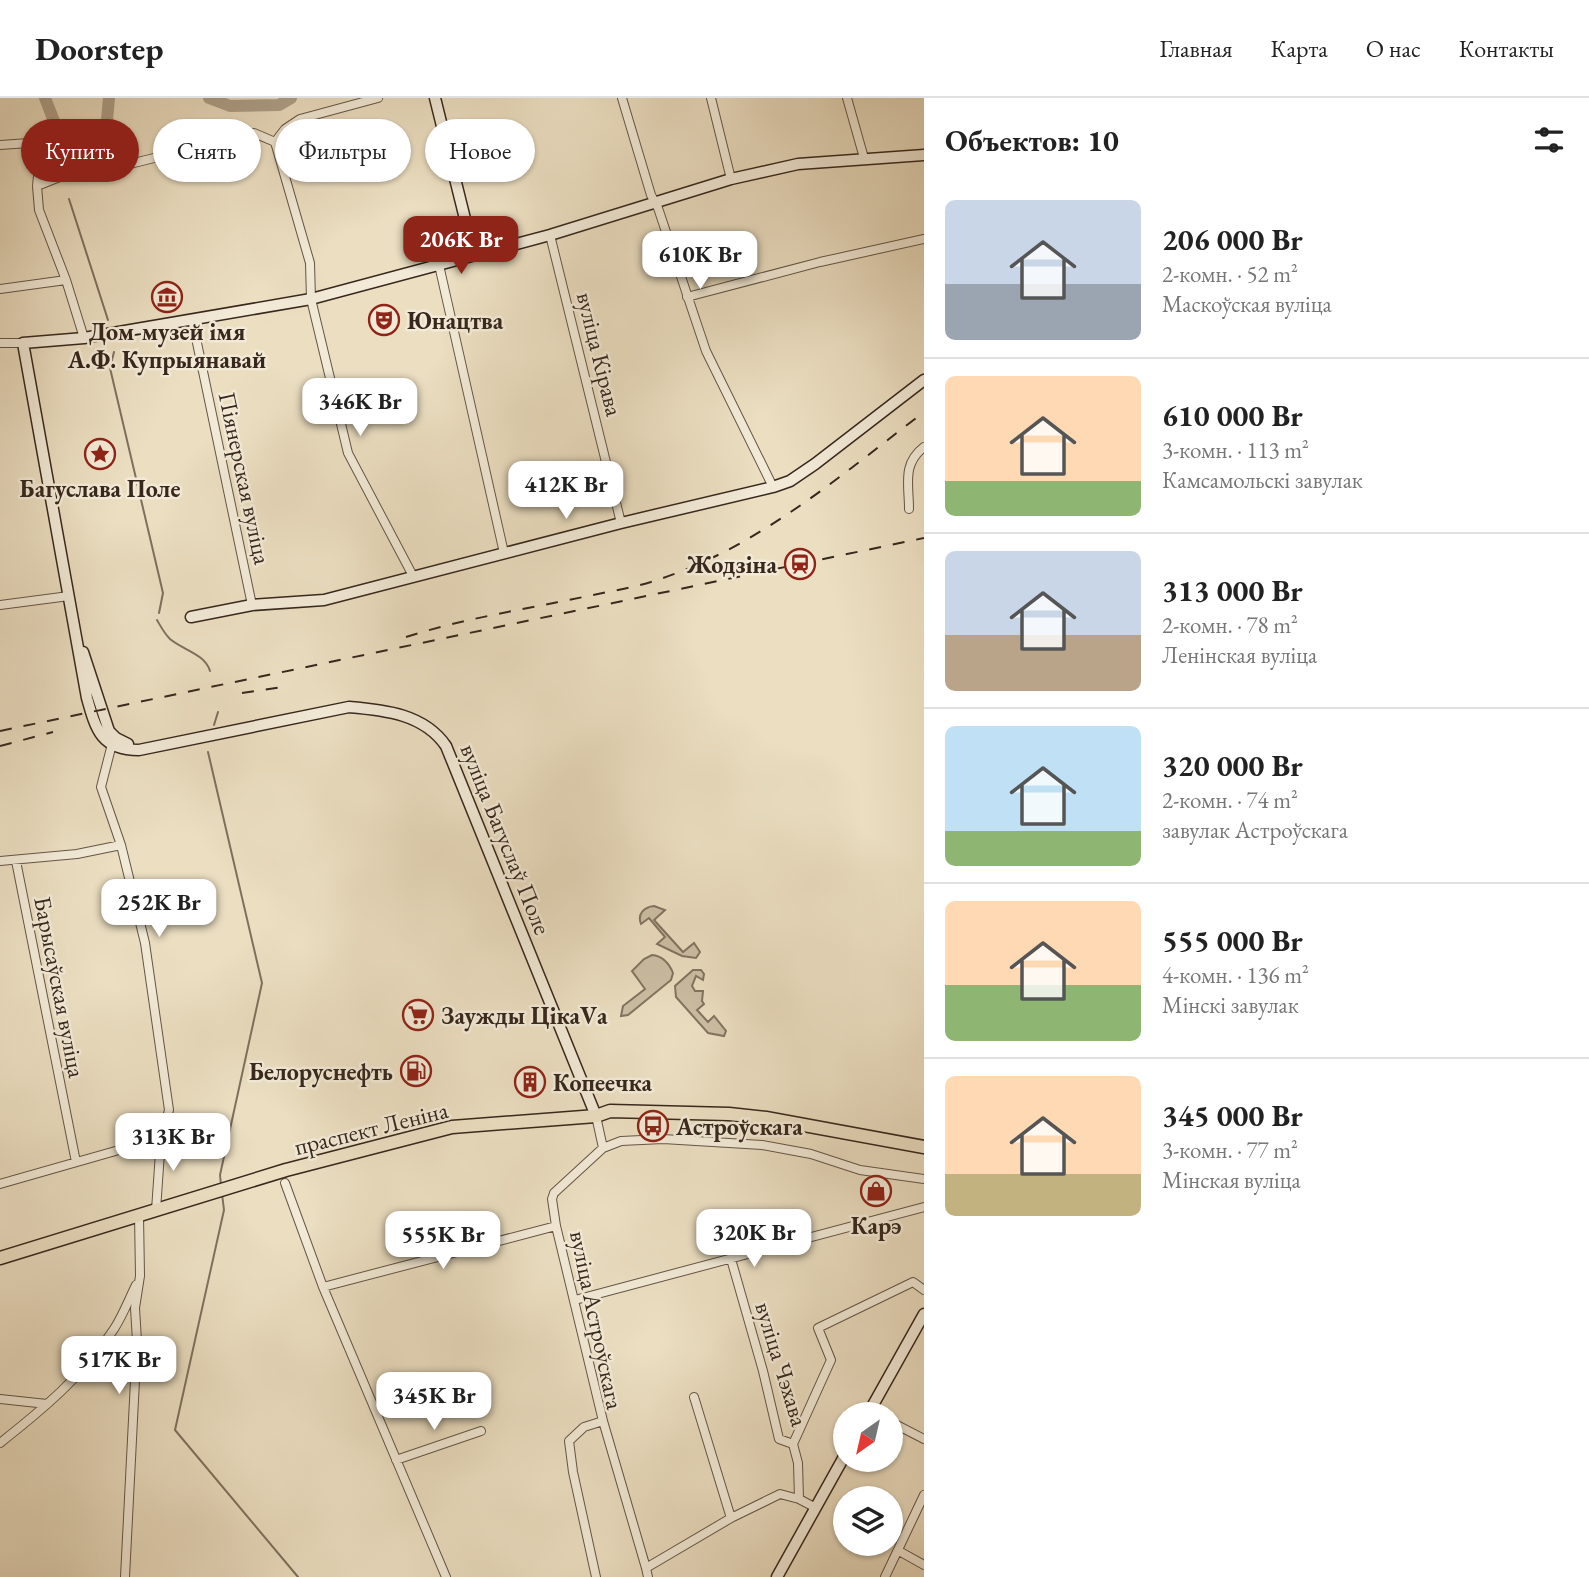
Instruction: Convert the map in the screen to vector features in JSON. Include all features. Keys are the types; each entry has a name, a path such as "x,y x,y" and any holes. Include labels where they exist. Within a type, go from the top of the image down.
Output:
{"main road":[{"path":"435,98 474,255"},
{"path":"23,343 84,338 311,299 550,235 731,179 798,164 924,155"},
{"name":"вуліца Багуслаў Поле","path":"23,343 87,698 94,726 103,740 128,750 139,750 349,707 380,710 408,717 429,727 446,746 596,1116"},
{"path":"191,617 252,604 324,600 621,523 773,487 790,481 815,464 924,380"},
{"name":"вуліца Багуслаў Поле","path":"75,632 92,673 109,731 128,744 155,746"},
{"name":"праспект Леніна","path":"596,1116 610,1111 729,1114 819,1126 924,1147"},
{"name":"праспект Леніна","path":"0,1258 286,1170 452,1128 596,1116 738,1121 924,1155"},
{"path":"877,1402 924,1314"},
{"path":"777,1577 836,1472"}],"street":[{"path":"300,119 378,98"},
{"path":"622,98 651,195 706,351 773,487"},
{"path":"711,98 731,179"},
{"path":"847,98 864,158"},
{"path":"37,186 62,176 98,172 254,134 275,142"},
{"path":"0,145 29,143 36,148 40,156 37,186 39,210 66,280 84,338"},
{"path":"287,182 310,263 311,299 348,453 412,576"},
{"name":"вуліца Кірава","path":"550,235 621,523"},
{"path":"687,297 820,262 924,239"},
{"path":"439,265 504,553"},
{"path":"0,289 66,280"},
{"name":"Піянерская вуліца","path":"192,319 252,604"},
{"path":"0,343 23,343"},
{"path":"909,509 908,469 911,460 924,447"},
{"path":"0,606 69,596"},
{"path":"112,744 101,787 121,845 145,943 169,1110 161,1138 156,1210"},
{"path":"0,861 77,855 121,845"},
{"name":"Барысаўская вуліца","path":"16,861 76,1162"},
{"path":"596,1116 603,1148 621,1140 663,1139 762,1145 811,1154 860,1170 924,1180"},
{"path":"0,1184 161,1138"},
{"name":"вуліца Астроўскага","path":"596,1577 573,1472 569,1441 584,1427 603,1421 556,1226 552,1199 554,1193 603,1148"},
{"path":"285,1183 323,1287 446,1577"},
{"path":"575,1300 924,1207"},
{"path":"125,1577 137,1341 135,1308 140,1276 139,1215"},
{"path":"323,1287 556,1226"},
{"name":"вуліца Чэхава","path":"731,1259 779,1439 793,1444 798,1464 799,1499"},
{"path":"0,1443 47,1404 87,1364 114,1328 140,1276"},
{"path":"793,1444 831,1360 818,1328 913,1282 924,1290"},
{"path":"694,1397 731,1518"},
{"path":"0,1399 47,1404"},
{"path":"603,1421 647,1572 731,1518 780,1494 799,1499 816,1508"},
{"path":"903,1428 924,1439"},
{"path":"396,1460 481,1431"},
{"path":"903,1543 924,1495"},
{"path":"903,1554 924,1565"},
{"path":"885,1577 897,1556"}],"shaded area":[{"path":"654,906 665,910 654,920 683,952 694,943 700,952 696,958 682,956 657,944 665,937 649,918 641,924 640,920 642,912"},
{"path":"652,955 667,963 673,973 671,980 628,1015 621,1016 623,1006 645,989 632,971"},
{"path":"693,970 701,970 704,974 703,980 696,976 692,986 695,991 703,991 704,1004 697,1010 708,1022 714,1016 726,1031 724,1036 708,1033 676,997 675,986"}],"waterway":[{"path":"45,98 59,134 83,142 95,142 106,131 109,98"},
{"path":"209,98 230,106 279,105 291,98"},
{"path":"69,199 108,320"},
{"path":"114,352 110,368 163,593 159,613"},
{"path":"157,620 170,639 199,656 210,671"},
{"path":"214,725 218,712"},
{"path":"208,752 262,983 220,1175 221,1185"},
{"path":"222,1194 224,1210 175,1430 298,1577"}],"railway":[{"path":"406,637 473,619 633,587 697,565 732,548 798,507 924,412"},
{"path":"0,731 924,538"},
{"path":"242,693 282,687"},
{"path":"0,746 53,732"}],"place":[{"name":"Дом-музей імя А.Ф. Купрыянавай","path":"167,297"},
{"name":"Юнацтва","path":"384,320"},
{"name":"Багуслава Поле","path":"100,454"},
{"name":"Жодзіна","path":"800,564"},
{"name":"Заужды ЦікаVа","path":"418,1015"},
{"name":"Белоруснефть","path":"416,1071"},
{"name":"Копеечка","path":"530,1082"},
{"name":"Астроўскага","path":"653,1126"},
{"name":"Карэ","path":"876,1191"}]}
